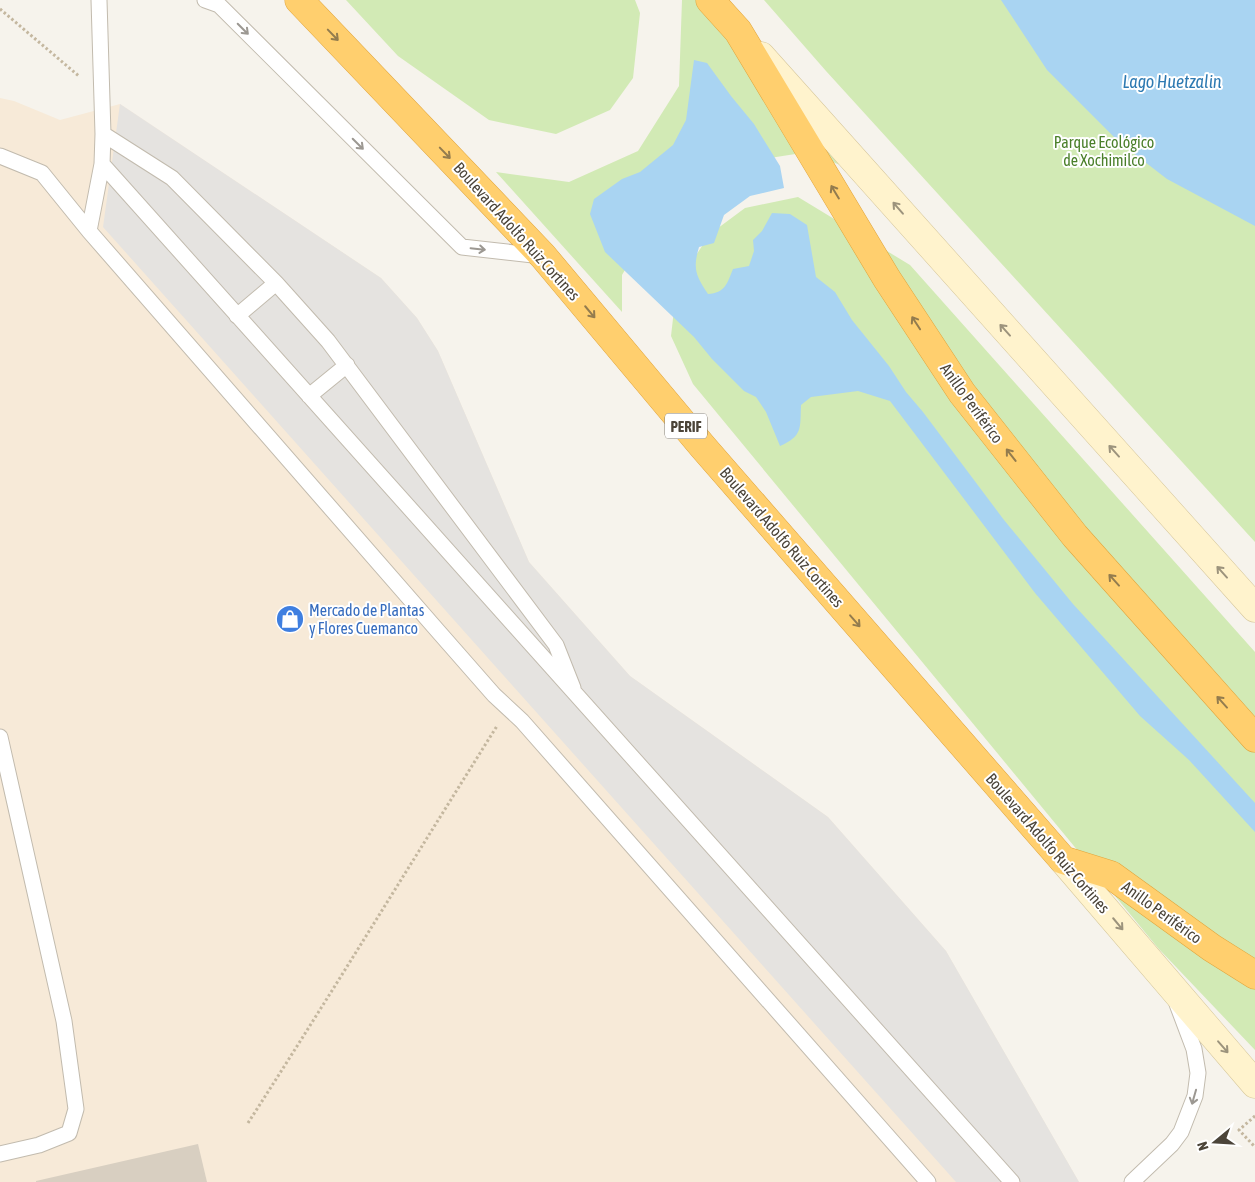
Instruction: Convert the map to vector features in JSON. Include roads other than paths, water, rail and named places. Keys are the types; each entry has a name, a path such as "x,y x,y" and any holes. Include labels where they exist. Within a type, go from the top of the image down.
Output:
{"highway":[{"name":"Boulevard Adolfo Ruiz Cortines","path":"299,0 544,256 703,447 1063,860"},
{"path":"710,0 738,31"},
{"name":"Anillo Periférico","path":"738,31 887,279 962,393 1075,536 1255,738"},
{"name":"Anillo Periférico","path":"1063,860 1111,875 1212,948 1255,975"}],"main road":[{"path":"738,31 1255,608"},
{"name":"Boulevard Adolfo Ruiz Cortines","path":"1063,860 1255,1084"}],"lane":[{"path":"88,231 102,164 103,134 99,0"},
{"path":"205,0 219,5 462,247 544,256"},
{"path":"103,134 172,178 276,283 328,341 556,645 576,696"},
{"path":"0,156 42,173 88,231 494,694 522,721 928,1182"},
{"path":"102,164 1012,1182"},
{"path":"237,316 276,283"},
{"path":"309,396 347,365"},
{"path":"0,737 64,1021 76,1109 69,1133 39,1145 0,1154"},
{"path":"1132,1182 1172,1144 1181,1132 1196,1096 1198,1073 1194,1049 1169,984"}],"water":[{"name":"Lago Huetzalin","path":"1001,0 1255,0 1255,226 1167,179 1119,142 1047,70"},
{"path":"694,60 707,63 754,124 780,166 784,188 750,196 724,215 714,243 699,247 696,271 700,282 708,294 718,292 725,287 733,269 749,266 754,251 753,240 762,231 772,213 790,214 807,225 816,277 835,292 852,320 889,366 906,392 1004,520 1073,604 1255,803 1255,832 1189,760 1140,716 1035,593 890,401 858,391 811,397 801,405 800,425 796,435 793,439 780,446 766,412 756,397 744,391 712,359 694,337 605,252 590,214 594,199 622,179 640,172 673,145 686,120"}],"place":[{"name":"Mercado de Plantas y Flores Cuemanco","path":"290,619"}],"park label":[{"name":"Parque Ecológico de Xochimilco","path":"1104,151"}]}
